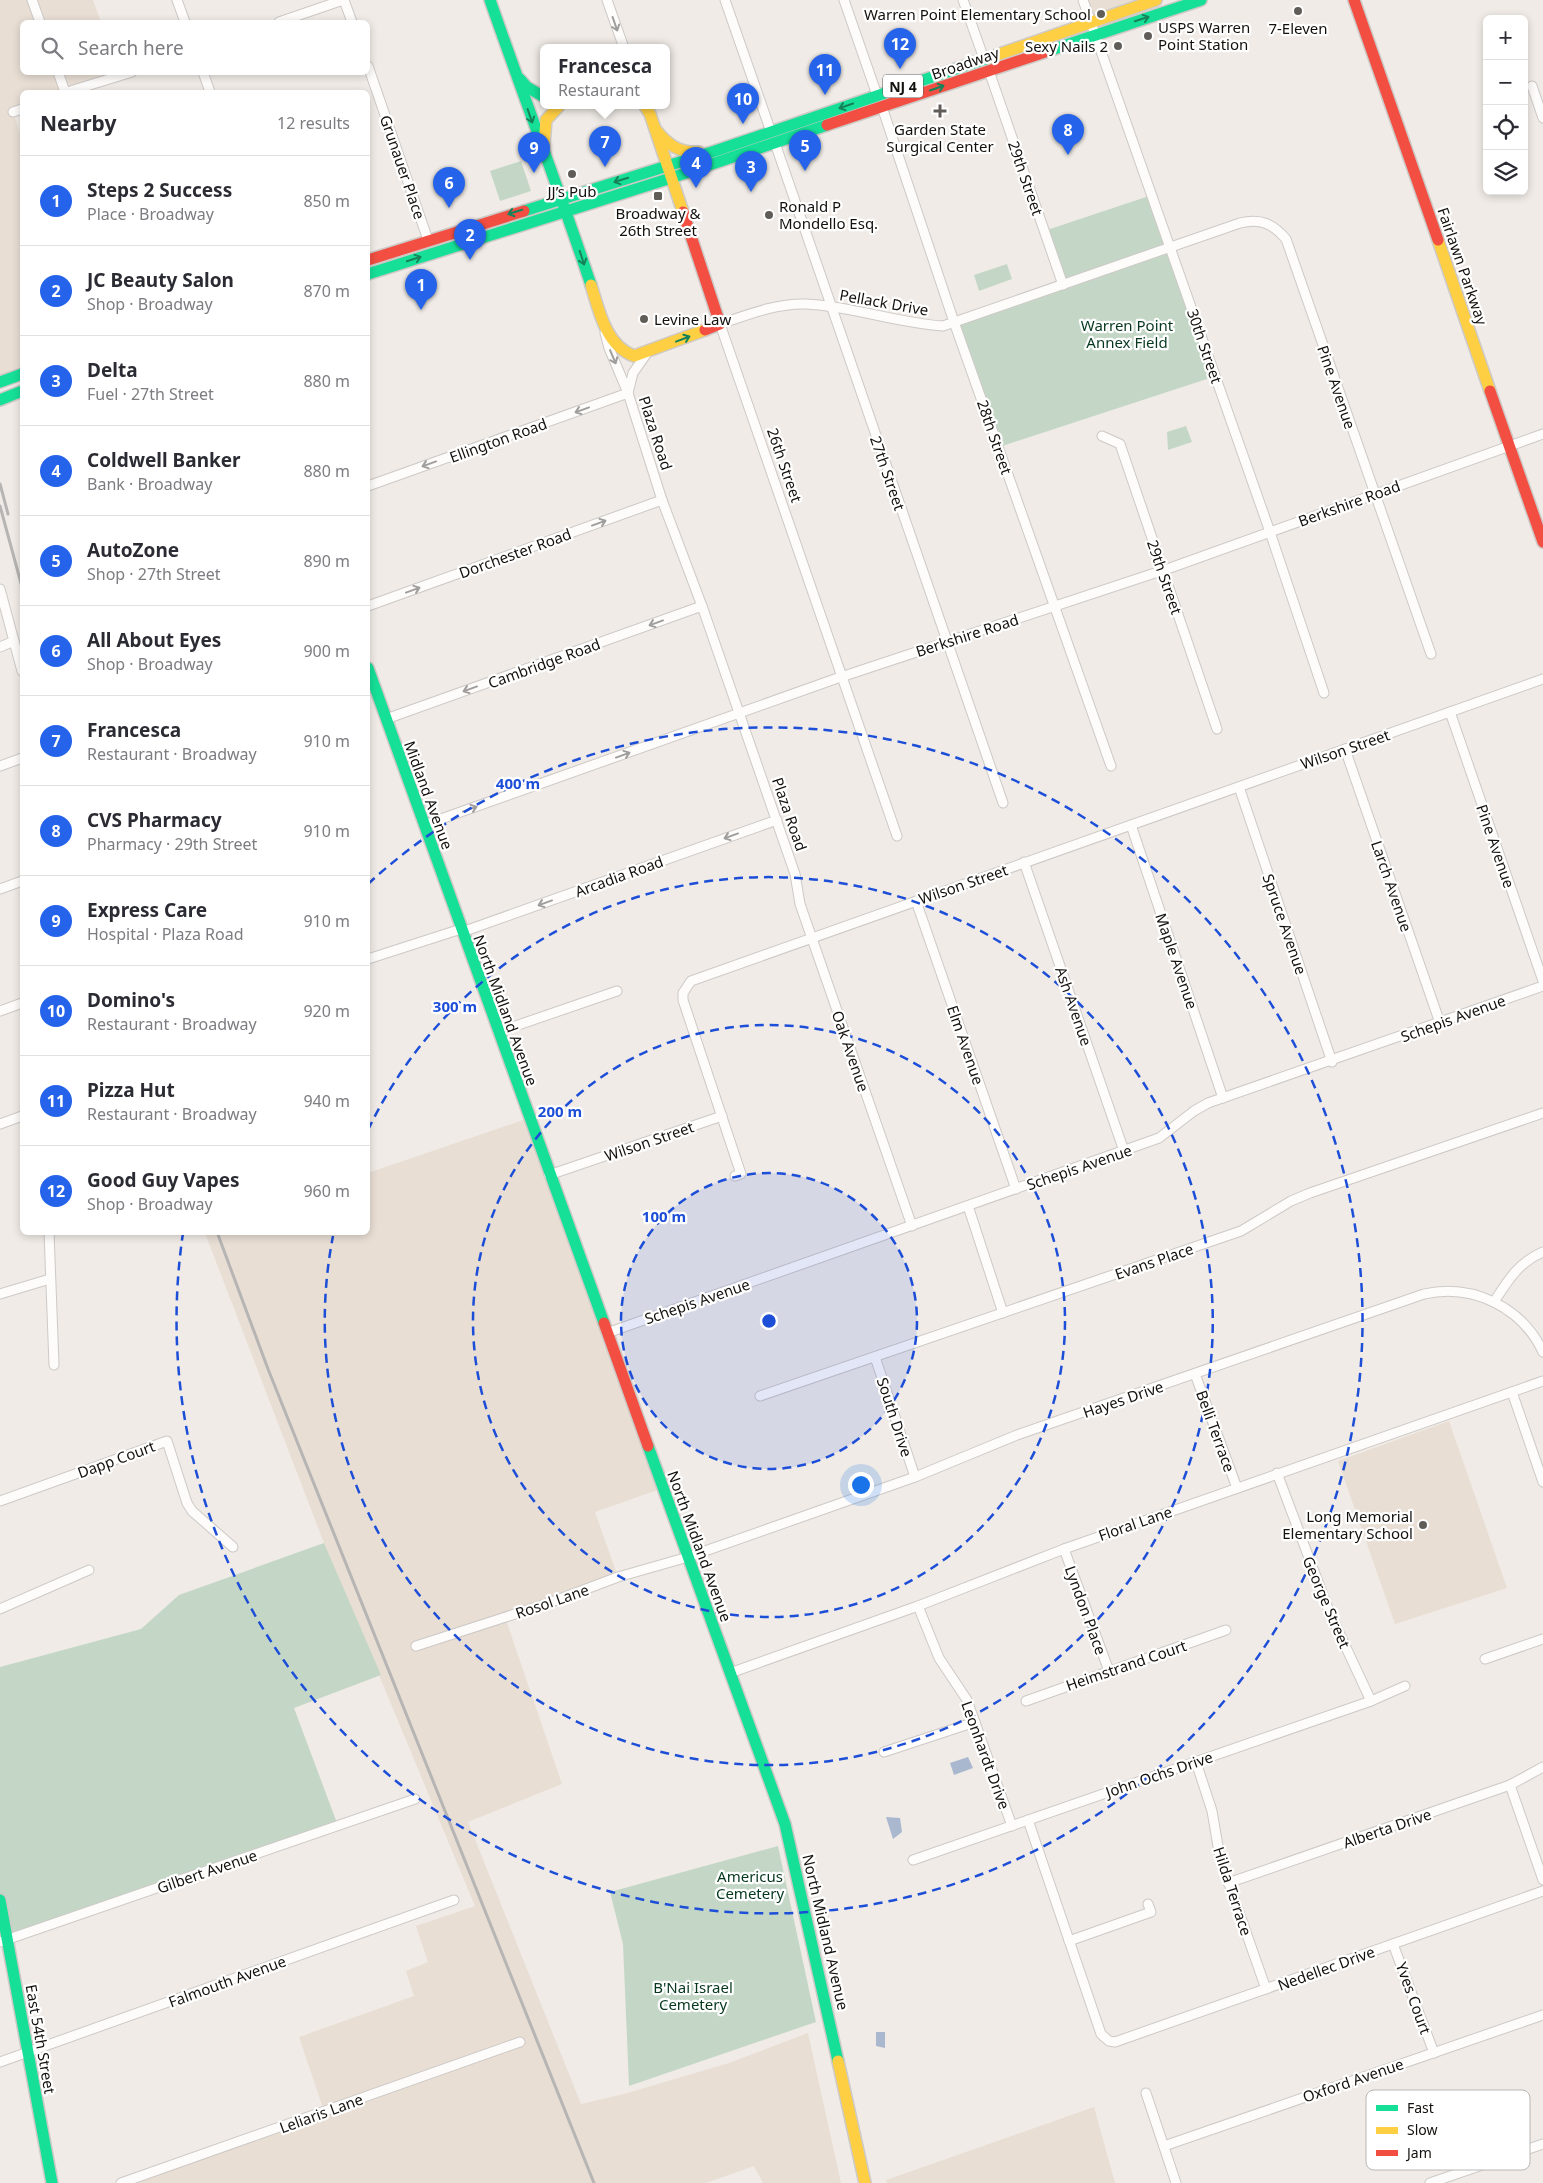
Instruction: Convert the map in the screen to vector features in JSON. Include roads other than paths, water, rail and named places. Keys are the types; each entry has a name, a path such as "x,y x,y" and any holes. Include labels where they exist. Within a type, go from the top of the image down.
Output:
{"street":[{"path":"32,0 39,20"},
{"path":"177,0 184,20"},
{"path":"284,20 344,0 351,20"},
{"name":"Plaza Road","path":"490,0 544,154 562,198 602,319 608,348 628,393 662,500 702,606 796,874"},
{"path":"607,0 623,44"},
{"path":"725,0 771,132"},
{"path":"844,0 877,95"},
{"path":"963,0 984,59"},
{"name":"30th Street","path":"1083,0 1270,532 1324,693"},
{"name":"Broadway","path":"370,259 668,166 1156,0"},
{"name":"Broadway","path":"370,273 671,178 1201,0"},
{"name":"Fairlawn Parkway","path":"1354,0 1543,542"},
{"name":"29th Street","path":"989,71 1063,285"},
{"name":"Grunauer Place","path":"370,72 428,240"},
{"path":"516,74 526,87 540,95"},
{"path":"59,75 65,90"},
{"path":"73,90 122,75"},
{"path":"204,75 209,90"},
{"path":"1532,86 1543,118"},
{"name":"28th Street","path":"882,107 954,322 1110,766"},
{"path":"544,154 543,133 546,120 556,109"},
{"name":"26th Street","path":"646,109 656,130 720,324 843,677 896,836"},
{"path":"13,112 20,110"},
{"path":"656,130 668,146 678,151 691,153 715,150"},
{"name":"27th Street","path":"775,143 1003,803"},
{"name":"Pine Avenue","path":"1171,248 1248,221 1268,223 1286,239 1431,654"},
{"name":"Pellack Drive","path":"647,353 720,324 767,309 805,304 913,324 943,326 1171,248"},
{"path":"602,319 613,341 623,352 634,356 647,353"},
{"path":"628,393 634,373 647,353"},
{"path":"0,382 20,375"},
{"path":"0,400 20,392"},
{"name":"Ellington Road","path":"370,485 628,393"},
{"name":"Berkshire Road","path":"424,826 843,677 1163,570 1543,434"},
{"name":"29th Street","path":"1102,436 1120,444 1217,729"},
{"name":"Dorchester Road","path":"370,605 662,500"},
{"path":"0,589 20,664"},
{"name":"Cambridge Road","path":"386,719 702,606"},
{"path":"0,646 14,641"},
{"name":"Midland Avenue","path":"370,674 461,931"},
{"name":"Wilson Street","path":"549,1175 722,1116 683,1000 686,986 694,979 1543,679"},
{"name":"Pine Avenue","path":"1450,712 1543,981"},
{"name":"Larch Avenue","path":"1344,749 1440,1023"},
{"path":"0,766 20,759"},
{"name":"Spruce Avenue","path":"1239,786 1332,1062"},
{"name":"Arcadia Road","path":"370,958 461,931 777,820"},
{"name":"Maple Avenue","path":"1131,825 1223,1098"},
{"name":"Ash Avenue","path":"1024,862 1124,1151"},
{"name":"Oak Avenue","path":"796,874 800,904 912,1226"},
{"path":"0,889 20,882"},
{"name":"Elm Avenue","path":"916,900 1016,1189"},
{"name":"North Midland Avenue","path":"461,931 776,1798 794,1856 865,2183"},
{"name":"Schepis Avenue","path":"607,1332 1160,1138 1194,1111 1223,1098 1332,1062 1543,986"},
{"path":"498,1032 617,992"},
{"path":"0,1011 20,1003"},
{"name":"Evans Place","path":"760,1396 1242,1231 1291,1201 1310,1193 1543,1113"},
{"path":"722,1116 741,1174 736,1176"},
{"path":"0,1124 20,1117"},
{"path":"968,1206 1004,1313"},
{"path":"49,1235 54,1365"},
{"path":"1494,1302 1510,1276 1519,1266 1543,1252"},
{"path":"0,1294 50,1279"},
{"name":"Hayes Drive","path":"688,1557 915,1477 1017,1435 1424,1294 1446,1291 1462,1292 1494,1302 1524,1323 1543,1352"},
{"name":"South Drive","path":"875,1357 915,1477"},
{"name":"Belli Terrace","path":"1195,1374 1237,1488"},
{"name":"Floral Lane","path":"730,1673 918,1606 1064,1549 1276,1473 1543,1381"},
{"path":"1512,1392 1543,1482"},
{"name":"Dapp Court","path":"0,1501 167,1441 187,1503 192,1512 233,1547"},
{"name":"George Street","path":"1276,1473 1329,1611 1371,1701"},
{"name":"Lyndon Place","path":"1064,1549 1109,1671"},
{"name":"Rosol Lane","path":"416,1646 548,1603 618,1577 688,1557"},
{"path":"0,1609 89,1570"},
{"name":"Leonhardt Drive","path":"918,1606 939,1658 959,1686 975,1722 1012,1826"},
{"name":"Heimstrand Court","path":"1026,1700 1226,1630"},
{"path":"1485,1659 1543,1639"},
{"name":"John Ochs Drive","path":"913,1860 1371,1701 1405,1686"},
{"path":"884,1752 975,1722"},
{"name":"Hilda Terrace","path":"1196,1762 1212,1811 1220,1858 1266,1989"},
{"name":"Alberta Drive","path":"1228,1883 1510,1785 1543,1767"},
{"path":"1510,1785 1543,1880"},
{"name":"Gilbert Avenue","path":"4,1941 415,1799"},
{"name":"Leonhardt Drive","path":"1028,1820 1101,2034 1109,2041"},
{"name":"Nedellec Drive","path":"1109,2041 1121,2041 1543,1891"},
{"name":"East 54th Street","path":"0,1900 4,1941 52,2183"},
{"name":"Falmouth Avenue","path":"0,2062 454,1900"},
{"path":"1069,1941 1151,1912 1148,1904"},
{"name":"Yves Court","path":"1394,1944 1434,2052"},
{"name":"Oxford Avenue","path":"1164,2146 1543,2015"},
{"name":"Leliaris Lane","path":"121,2183 520,2042"},
{"path":"1146,2093 1176,2183"},
{"path":"1530,2148 1543,2144"},
{"path":"1430,2183 1468,2170"}],"water":[{"path":"968,1757 973,1768 954,1775 950,1763"},
{"path":"886,1817 900,1818 902,1832 893,1839"},
{"path":"876,2032 885,2032 885,2048 876,2046"}],"railway":[{"path":"0,484 8,514"},
{"path":"0,506 20,580"},
{"path":"218,1235 268,1369 594,2183"}],"place":[{"name":"7-Eleven","path":"1298,11"},
{"name":"Warren Point Elementary School","path":"1101,14"},
{"name":"USPS Warren Point Station","path":"1148,36"},
{"name":"Sexy Nails 2","path":"1118,46"},
{"name":"Good Guy Vapes","path":"900,69"},
{"name":"Pizza Hut","path":"825,95"},
{"name":"Garden State Surgical Center","path":"940,111"},
{"name":"Domino's","path":"743,124"},
{"name":"CVS Pharmacy","path":"1068,155"},
{"name":"Francesca","path":"605,167"},
{"name":"AutoZone","path":"805,171"},
{"name":"Express Care","path":"534,173"},
{"name":"JJ’s Pub","path":"572,174"},
{"name":"Coldwell Banker","path":"696,188"},
{"name":"Delta","path":"751,192"},
{"name":"Broadway & 26th Street","path":"658,196"},
{"name":"All About Eyes","path":"449,208"},
{"name":"Ronald P Mondello Esq.","path":"769,215"},
{"name":"JC Beauty Salon","path":"470,260"},
{"name":"Steps 2 Success","path":"421,310"},
{"name":"Levine Law","path":"644,319"},
{"name":"Long Memorial Elementary School","path":"1423,1525"}],"park label":[{"name":"Warren Point Annex Field","path":"1127,334"},
{"name":"Americus Cemetery","path":"750,1884"},
{"name":"B'Nai Israel Cemetery","path":"693,1996"}]}
